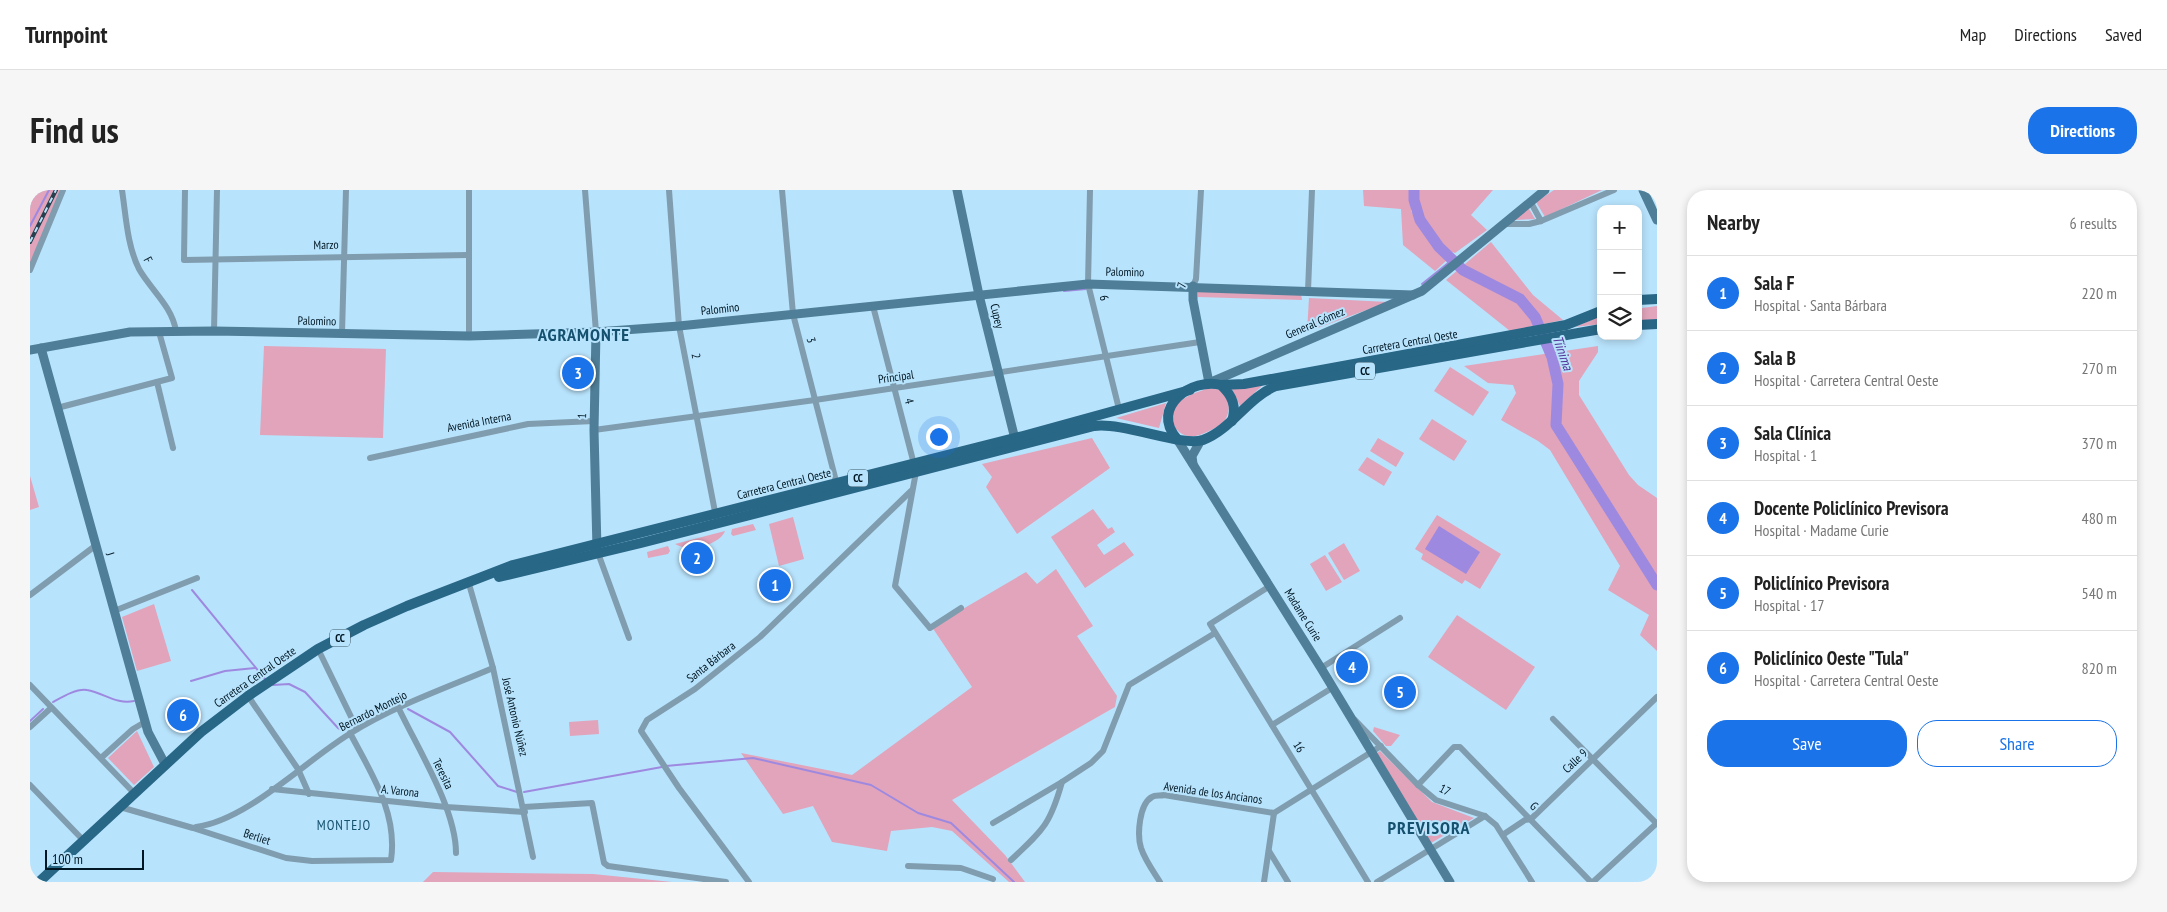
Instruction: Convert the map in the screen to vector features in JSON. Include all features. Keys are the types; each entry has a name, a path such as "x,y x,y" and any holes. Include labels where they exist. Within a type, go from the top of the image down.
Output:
{"main road":[{"path":"1642,300 1657,298"},
{"name":"Carretera Central Oeste","path":"1567,330 1597,313"},
{"path":"1642,325 1657,324"},
{"name":"Carretera Central Oeste","path":"1221,385 1244,384 1567,330 1597,329"},
{"name":"Carretera Central Oeste","path":"1232,421 1265,390 1276,386 1509,340"},
{"name":"CC","path":"1166,416 1176,400 1190,390 1209,383 1221,385"},
{"path":"1221,385 1234,402 1232,421"},
{"name":"Carretera Central Oeste","path":"1016,442 1119,409 1190,390"},
{"path":"1160,435 1166,416"},
{"path":"1166,416 1167,424 1177,439"},
{"name":"CC","path":"1177,439 1201,440 1232,421"},
{"name":"Carretera Central Oeste","path":"39,882 165,764 201,732 248,696 318,650 398,610 471,583 1016,442 1105,424 1177,439"}],"street":[{"path":"30,270 63,190"},
{"name":"F","path":"122,190 132,252 140,270 174,320 176,331"},
{"name":"Marzo","path":"185,190 184,260 468,255"},
{"path":"214,331 217,190"},
{"path":"342,334 346,190"},
{"path":"469,190 469,336"},
{"name":"1","path":"585,190 596,332 594,425 597,549 629,638"},
{"name":"2","path":"669,190 679,326 717,519"},
{"name":"3","path":"782,190 793,314 838,488"},
{"name":"Cupey","path":"957,190 979,295 1016,442"},
{"name":"6","path":"1090,190 1088,284 1119,409"},
{"name":"7","path":"1201,190 1196,280 1193,286 1193,300 1209,383"},
{"path":"1308,291 1312,190"},
{"path":"1504,224 1545,190"},
{"path":"1504,224 1528,224 1542,221 1614,190"},
{"path":"1642,190 1657,220"},
{"path":"1530,201 1542,221"},
{"name":"General Gómez","path":"1209,383 1225,374 1413,295 1430,285 1504,224"},
{"name":"Palomino","path":"30,350 130,332 214,331 469,336 596,332 679,326 1088,284 1193,286 1413,295"},
{"name":"4","path":"873,306 915,468"},
{"path":"57,408 172,378 159,332"},
{"name":"Principal","path":"594,425 696,417 998,374 1200,342"},
{"name":"J","path":"41,348 145,722 155,749 165,764"},
{"path":"157,382 173,448"},
{"name":"Avenida Interna","path":"370,458 528,424 594,425"},
{"name":"Madame Curie","path":"1177,439 1321,668 1450,882"},
{"path":"1194,466 1192,456 1201,440"},
{"path":"915,468 894,586 930,628 960,608"},
{"name":"Santa Bárbara","path":"749,882 641,731 647,720 695,689 760,637 912,491"},
{"path":"30,596 95,546"},
{"path":"114,611 196,578"},
{"name":"José Antonio Núñez","path":"471,583 493,668 534,857"},
{"name":"16","path":"1270,586 1210,624 1368,882"},
{"path":"1321,668 1400,618"},
{"path":"993,823 1091,763 1103,751 1129,685 1215,633"},
{"path":"318,650 358,729"},
{"name":"Bernardo Montejo","path":"194,828 211,825 224,819 272,789 350,733 399,709 493,668"},
{"path":"30,685 134,793"},
{"path":"1272,725 1332,688"},
{"path":"248,696 298,770 309,794"},
{"name":"Calle 9","path":"1504,834 1525,820 1531,819 1657,697"},
{"path":"30,727 52,708"},
{"name":"Teresita","path":"399,709 446,807 456,837 456,853"},
{"name":"17","path":"1346,710 1418,785 1436,800 1485,816 1504,834 1532,882"},
{"path":"1553,719 1657,823 1592,882"},
{"path":"101,758 133,729 145,722"},
{"path":"350,733 385,800"},
{"path":"1264,882 1274,813 1381,746"},
{"name":"G","path":"1418,785 1454,747 1460,747 1592,882"},
{"path":"1011,860 1044,829 1055,810 1062,782"},
{"path":"30,785 84,841"},
{"name":"A. Varona","path":"272,789 446,807 525,810 592,803 604,863 608,866 726,882"},
{"name":"Avenida de los Ancianos","path":"1160,882 1145,858 1139,836 1143,812 1147,802 1153,796 1164,795 1274,813"},
{"name":"Berliet","path":"120,807 194,828 286,858 312,861 391,860 393,835 385,800"},
{"path":"1377,882 1485,816"},
{"path":"1269,851 1288,882"},
{"path":"908,866 961,868 993,879"}],"shaded area":[{"path":"30,190 66,190 46,229 30,269"},
{"path":"1363,190 1412,190 1411,211 1430,240 1448,259 1435,271 1403,245 1401,209 1364,206"},
{"path":"1415,190 1493,190 1471,215 1487,230 1455,253 1439,247 1416,207"},
{"path":"1554,190 1602,190 1545,217 1536,202"},
{"path":"1528,207 1535,219 1512,220"},
{"path":"1491,242 1533,295 1563,320 1510,331 1446,280"},
{"path":"1198,291 1301,294 1302,300 1198,297"},
{"path":"1309,298 1388,302 1307,332"},
{"path":"1657,306 1657,321 1642,320 1642,308"},
{"path":"1597,318 1597,324 1575,327"},
{"path":"264,346 386,349 383,438 260,435"},
{"path":"1598,346 1598,352 1579,381 1579,395 1629,475 1638,485 1657,498 1657,651 1640,635 1649,615 1608,590 1620,566 1550,450 1501,420 1516,393 1513,385 1488,383 1464,366"},
{"path":"1450,367 1489,392 1473,416 1434,391"},
{"path":"1263,385 1240,406 1232,389"},
{"path":"1209,388 1222,390 1229,398 1227,417 1218,426 1202,434 1188,436 1182,434 1174,426 1172,420 1174,408 1185,398"},
{"path":"1166,403 1159,428 1116,418"},
{"path":"1432,419 1467,441 1454,461 1419,439"},
{"path":"1092,438 1110,468 1017,534 986,487 992,477 982,464"},
{"path":"1378,438 1404,453 1396,467 1370,451"},
{"path":"1367,457 1392,472 1384,486 1358,470"},
{"path":"30,476 39,507 30,510"},
{"path":"1093,509 1108,529 1112,527 1115,532 1097,545 1104,555 1124,542 1134,555 1085,588 1051,537"},
{"path":"1437,515 1501,554 1480,589 1465,580 1462,584 1421,559 1423,554 1415,549"},
{"path":"793,517 804,559 779,566 769,524"},
{"path":"753,524 756,530 733,536 731,534 732,529"},
{"path":"1439,526 1480,552 1466,574 1425,549"},
{"path":"725,531 722,536 710,544 687,547 675,544"},
{"path":"1344,543 1360,571 1344,580 1328,553"},
{"path":"668,546 670,551 668,554 648,558 647,552"},
{"path":"1325,555 1342,582 1326,591 1310,564"},
{"path":"1056,569 1093,626 1077,636 1117,696 1115,707 952,800 1005,855 1025,882 1009,882 952,831 932,827 891,831 887,851 832,842 813,806 783,814 741,753 852,775 972,687 932,627 1026,572 1037,584"},
{"path":"154,604 171,661 137,671 122,617"},
{"path":"1457,615 1535,667 1506,710 1428,657"},
{"path":"598,720 599,734 570,736 569,722"},
{"path":"1374,727 1400,735 1391,746 1386,746 1373,731"},
{"path":"137,731 154,767 134,785 108,758"},
{"path":"1380,751 1432,802 1474,818 1431,843 1377,753"},
{"path":"433,872 593,874 672,882 423,882"}],"waterway":[{"path":"30,226 49,190"},
{"name":"Tíinima","path":"1414,190 1414,200 1420,220 1439,247 1463,270 1520,299 1535,317 1552,357 1558,384 1556,425 1657,585"},
{"path":"1422,284 1452,260"},
{"path":"1064,291 1086,289"},
{"path":"192,590 265,679"},
{"path":"191,681 225,671 255,668"},
{"path":"273,685 289,684 305,692 338,728 344,731"},
{"path":"53,702 79,690 93,691 122,701 134,701"},
{"path":"30,721 43,709"},
{"path":"408,709 450,732 498,786 517,792"},
{"path":"666,766 753,758 871,785 918,813 951,823 1014,882"},
{"path":"524,792 662,767"}],"railway":[{"path":"30,242 56,190"}],"place":[{"name":"Sala Clínica","path":"578,373"},
{"name":"Sala B","path":"697,558"},
{"name":"Sala F","path":"775,585"},
{"name":"Docente Policlínico Previsora","path":"1352,667"},
{"name":"Policlínico Previsora","path":"1400,692"},
{"name":"Policlínico Oeste \"Tula\"","path":"183,715"}],"district":[{"name":"AGRAMONTE","path":"584,335"},
{"name":"MONTEJO","path":"344,825"},
{"name":"PREVISORA","path":"1429,828"}]}
